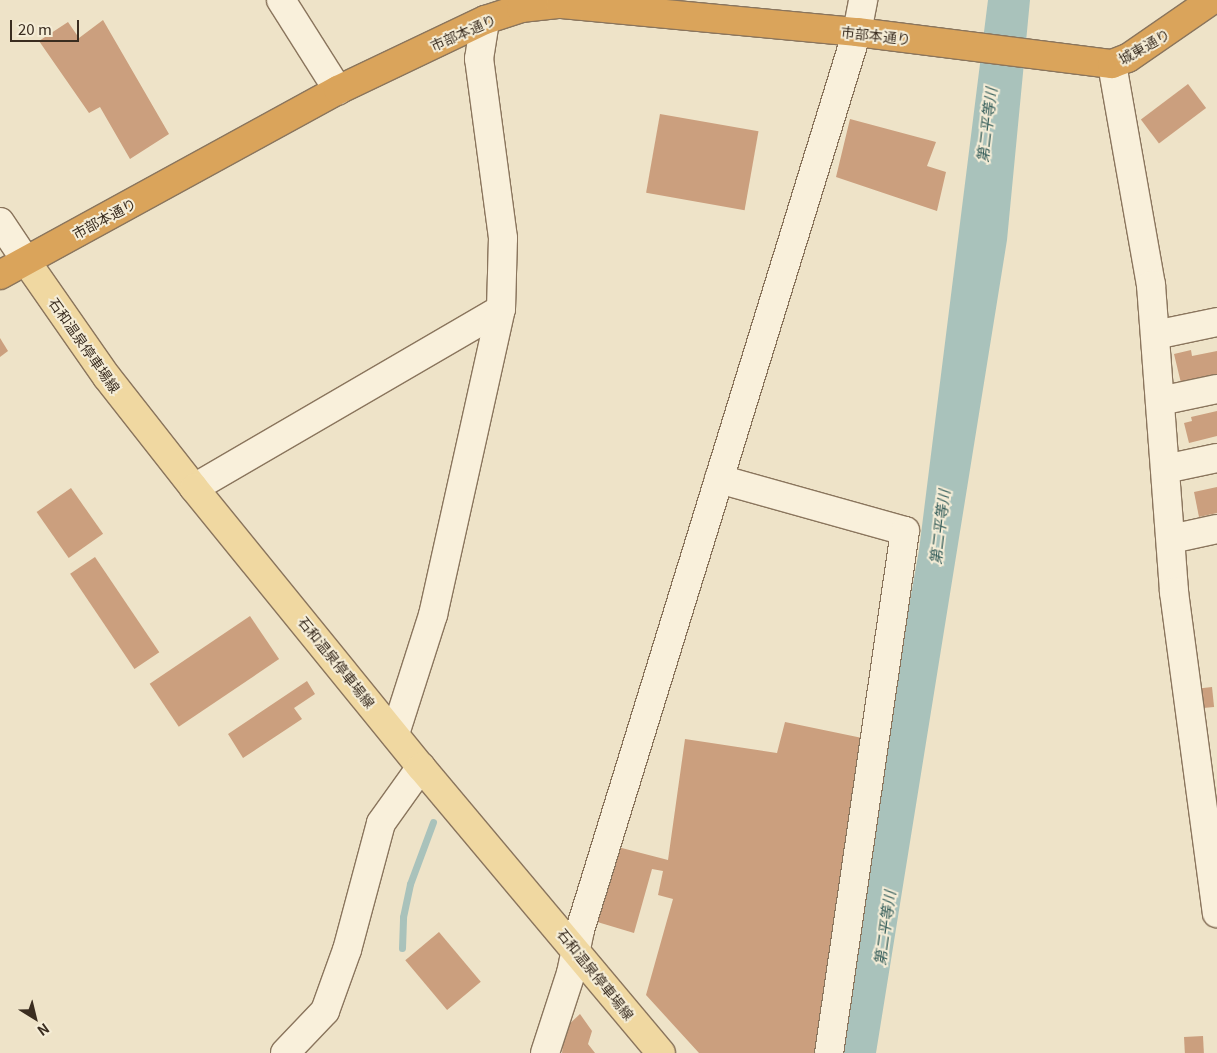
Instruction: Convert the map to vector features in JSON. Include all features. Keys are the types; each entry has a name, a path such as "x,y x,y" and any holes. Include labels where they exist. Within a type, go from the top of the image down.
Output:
{"highway":[{"name":"城東通り","path":"1038,53 1112,64 1136,53 1212,0"},
{"name":"市部本通り","path":"0,274 486,10 560,4 662,7 1038,53"}],"main road":[{"name":"石和温泉停車場線","path":"26,261 107,377 194,488 421,767 576,949 661,1053"}],"street":[{"path":"281,0 338,90"},
{"path":"545,1053 856,32 863,0"},
{"path":"396,734 434,615 501,309 503,238 479,59 486,10"},
{"path":"1112,64 1151,285 1174,592 1217,913"},
{"path":"0,222 26,261"},
{"path":"194,488 501,309"},
{"path":"1155,335 1217,322"},
{"path":"1160,401 1217,389"},
{"path":"1165,468 1217,458"},
{"path":"719,478 905,531 829,1053"},
{"path":"1170,539 1217,529"},
{"path":"285,1053 325,1011 348,950 381,823 421,767"}],"water":[{"name":"第二平等川","path":"988,0 1030,0 1007,240 876,1053 840,1053 891,706 919,550"}],"building":[{"path":"103,20 169,134 130,159 100,107 89,113 39,41 68,22 79,38"},
{"path":"1188,84 1206,108 1159,143 1141,120"},
{"path":"660,114 758,131 745,210 646,193"},
{"path":"850,119 936,142 927,166 946,172 937,211 836,177"},
{"path":"0,338 8,351 0,357"},
{"path":"1191,350 1192,356 1217,351 1217,375 1181,383 1174,354"},
{"path":"1217,411 1217,436 1189,443 1184,423 1192,421 1191,417"},
{"path":"1217,487 1217,513 1199,517 1194,492"},
{"path":"71,488 103,534 69,558 37,512"},
{"path":"95,557 159,652 134,669 70,574"},
{"path":"250,616 279,659 179,727 150,684"},
{"path":"307,681 315,694 294,708 302,719 243,758 228,734"},
{"path":"1212,687 1214,707 1203,708 1201,688"},
{"path":"785,722 867,739 821,1053 699,1053 646,995 673,899 658,895 663,871 652,869 634,933 594,921 614,846 668,860 685,739 777,753"},
{"path":"439,932 481,982 447,1010 405,960"},
{"path":"580,1014 592,1031 588,1044 595,1053 562,1053 565,1028"},
{"path":"1203,1036 1204,1053 1185,1053 1184,1037"}],"waterway":[{"path":"402,948 403,917 410,884 433,822"}]}
